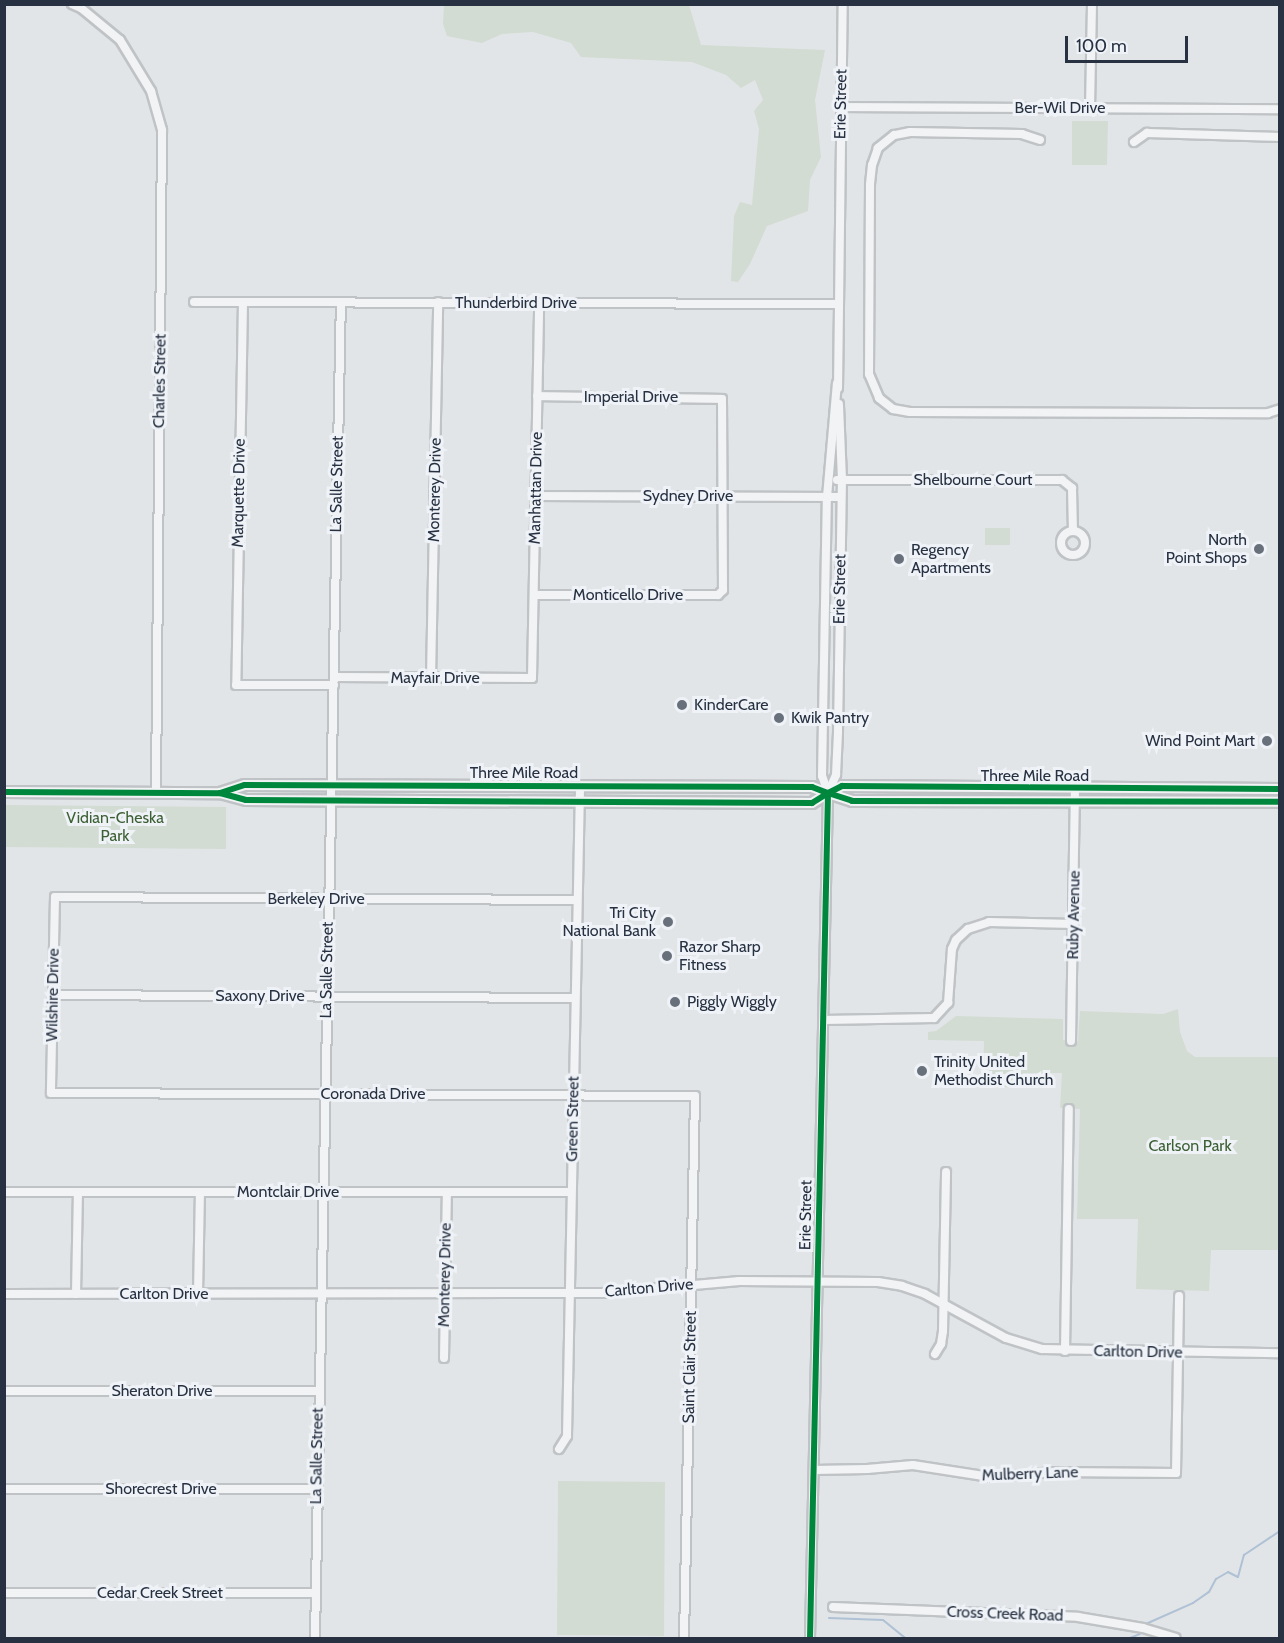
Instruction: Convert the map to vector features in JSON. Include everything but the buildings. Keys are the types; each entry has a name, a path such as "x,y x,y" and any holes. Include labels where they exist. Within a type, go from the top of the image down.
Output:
{"street":[{"name":"Charles Street","path":"72,4 81,8 120,40 152,91 162,130 156,793"},
{"name":"Erie Street","path":"828,793 836,775 838,702 842,480 837,383 843,4"},
{"path":"1090,108 1092,4"},
{"name":"Ber-Wil Drive","path":"841,107 1280,109"},
{"path":"1040,140 1022,134 910,132 894,135 878,148 872,165 870,185 869,374 879,398 893,409 910,412 1268,413 1280,409"},
{"path":"1134,142 1147,133 1280,137"},
{"name":"Thunderbird Drive","path":"194,302 838,304"},
{"name":"Marquette Drive","path":"236,685 243,302"},
{"name":"La Salle Street","path":"315,1638 341,302"},
{"name":"Monterey Drive","path":"431,678 438,302"},
{"name":"Manhattan Drive","path":"532,673 539,303"},
{"name":"Erie Street","path":"810,1638 828,793 822,776 824,633 827,497 837,383"},
{"name":"Imperial Drive","path":"537,396 718,397 723,402 724,496"},
{"name":"Shelbourne Court","path":"828,480 1062,480 1072,488 1073,531"},
{"name":"Sydney Drive","path":"536,496 841,497"},
{"name":"Monticello Drive","path":"534,595 721,593 724,496"},
{"path":"824,633 839,633"},
{"name":"Mayfair Drive","path":"236,685 431,678 532,678 532,673"},
{"path":"823,702 838,702"},
{"name":"Three Mile Road","path":"220,793 245,785 812,787 828,793"},
{"name":"Green Street","path":"559,1449 567,1436 580,786"},
{"name":"Three Mile Road","path":"4,792 220,793 246,800 812,803 842,786 1280,802"},
{"name":"Three Mile Road","path":"1075,795 1280,789"},
{"name":"Ruby Avenue","path":"1071,1041 1075,795"},
{"name":"Berkeley Drive","path":"55,897 577,900"},
{"name":"Wilshire Drive","path":"51,1093 55,897"},
{"path":"824,1020 934,1018 948,1004 952,949 956,940 968,928 989,922 1074,924"},
{"name":"Saxony Drive","path":"53,995 575,998"},
{"name":"Coronada Drive","path":"51,1093 696,1096"},
{"name":"Saint Clair Street","path":"684,1638 696,1096"},
{"path":"1065,1351 1069,1109"},
{"path":"935,1354 941,1344 944,1304 946,1172"},
{"name":"Montclair Drive","path":"4,1192 571,1192"},
{"path":"76,1294 78,1192"},
{"path":"198,1294 200,1192"},
{"name":"Monterey Drive","path":"444,1358 447,1192"},
{"name":"Carlton Drive","path":"4,1294 569,1293 627,1292 739,1281 890,1284 913,1289 1017,1343 1065,1351 1280,1353"},
{"path":"1177,1352 1179,1296"},
{"name":"Mulberry Lane","path":"814,1470 857,1470 913,1465 990,1477 1054,1472 1176,1473 1177,1352"},
{"name":"Sheraton Drive","path":"4,1391 319,1391"},
{"name":"Shorecrest Drive","path":"4,1489 317,1489"},
{"name":"Cedar Creek Street","path":"4,1593 315,1593"},
{"name":"Cross Creek Road","path":"833,1607 1078,1617 1143,1628 1175,1638"}],"green space":[{"path":"444,5 689,5 701,45 825,50 815,100 821,157 810,180 808,211 767,226 750,264 738,282 731,281 734,216 740,202 752,205 759,129 754,111 763,100 755,80 741,88 726,75 692,62 581,57 571,43 533,32 502,34 482,43 447,36 443,24"},
{"path":"1072,121 1108,121 1107,165 1072,165"},
{"path":"985,528 1010,528 1010,545 985,545"},
{"name":"Vidian-Cheska Park","path":"5,805 226,807 226,849 5,847"},
{"name":"Carlson Park","path":"1178,1009 1180,1032 1187,1051 1195,1057 1279,1057 1279,1250 1211,1250 1209,1291 1136,1289 1138,1219 1077,1219 1080,1109 1060,1108 1062,1073 1023,1073 1023,1088 983,1086 984,1041 928,1040 928,1032 936,1031 956,1016 1063,1019 1063,1040 1078,1041 1080,1011 1163,1014"},
{"path":"558,1481 665,1482 664,1636 557,1635"}],"waterway":[{"path":"1148,1623 1193,1603 1209,1592 1216,1579 1228,1572 1238,1577 1244,1555 1280,1531"},
{"path":"829,1618 883,1620 905,1638"},
{"path":"1130,1638 1140,1634"}],"cycle path":[{"path":"4,792 220,793 245,785 812,787 828,793"},
{"path":"1280,789 842,786 828,793 852,801 1280,802"},
{"path":"220,793 246,800 812,803 828,793"},
{"path":"810,1638 828,793"}],"place":[{"name":"North Point Shops","path":"1259,549"},
{"name":"Regency Apartments","path":"899,559"},
{"name":"KinderCare","path":"682,705"},
{"name":"Kwik Pantry","path":"779,718"},
{"name":"Wind Point Mart","path":"1267,741"},
{"name":"Tri City National Bank","path":"668,922"},
{"name":"Razor Sharp Fitness","path":"667,956"},
{"name":"Piggly Wiggly","path":"675,1002"},
{"name":"Trinity United Methodist Church","path":"922,1071"}]}
